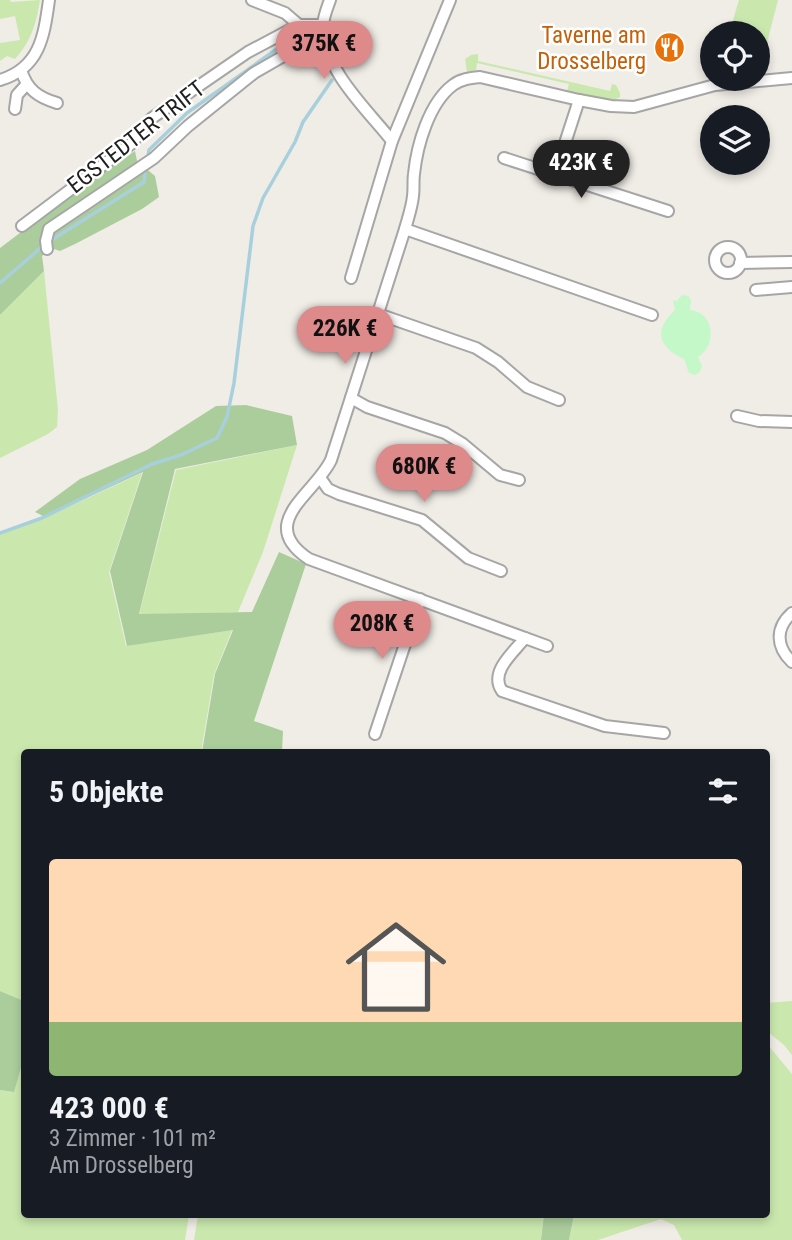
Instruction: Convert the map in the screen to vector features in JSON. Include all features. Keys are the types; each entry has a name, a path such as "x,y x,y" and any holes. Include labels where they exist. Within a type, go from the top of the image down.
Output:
{"street":[{"path":"0,80 12,77 22,70 37,51 43,39 49,0"},
{"path":"252,0 285,13 299,25"},
{"path":"330,0 322,24 326,44 337,72 392,141"},
{"path":"351,278 392,141 450,0"},
{"name":"EGSTEDTER TRIFT","path":"22,226 131,144 152,118 248,51 299,25 322,24"},
{"name":"EGSTEDTER TRIFT","path":"47,245 49,229 154,158 188,126 245,80 294,50 322,24"},
{"path":"22,70 26,85 45,100 57,103"},
{"path":"547,646 309,559 299,552 291,541 288,527 290,514 301,497 321,479 331,460 405,229 413,198 418,151 433,110 444,93 455,83 480,77 579,100 634,107 715,85 792,78"},
{"path":"15,109 17,96 26,85"},
{"path":"555,174 579,100"},
{"path":"504,158 668,211"},
{"path":"405,229 652,315"},
{"path":"740,263 792,262"},
{"path":"756,290 792,288"},
{"path":"378,314 476,348 498,362 527,387 559,400"},
{"path":"351,398 367,407 445,433 463,444 500,475 519,480"},
{"path":"737,416 759,421 792,422"},
{"path":"321,479 328,489 340,494 422,520 468,558 500,571"},
{"path":"375,734 420,599"},
{"path":"792,614 781,627 779,636 784,655 792,662"},
{"path":"525,638 497,673 496,683 502,691 605,726 664,733"}],"green space":[{"path":"0,0 40,0 35,25 25,46 15,59 7,56 0,61 0,43 20,40 15,16 0,19"},
{"path":"739,0 778,0 770,31 770,21 733,21"},
{"path":"478,54 478,61 610,91 612,84 616,85 620,97 612,101 567,91 569,84 477,63 476,70 467,72 465,59"},
{"path":"135,151 137,161 155,176 159,197 142,209 75,244 60,251 51,248 42,256 44,271 0,315 0,248 81,187"},
{"path":"44,271 58,410 57,427 0,458 0,315"},
{"path":"682,295 691,300 690,310 704,316 710,330 709,345 698,357 702,366 700,372 695,375 689,373 684,359 669,349 662,338 663,324 675,310 673,300 677,301"},
{"path":"246,405 292,416 297,445 175,469 139,614 252,612 279,552 306,564 254,721 283,731 282,749 202,749 215,674 233,630 127,646 110,571 143,472 45,517 35,512 80,479 147,450 216,406"},
{"path":"297,445 263,552 238,612 139,615 176,470"},
{"path":"142,473 109,572 126,646 232,630 214,675 202,749 21,749 21,1000 0,991 0,532 44,518"},
{"path":"0,991 21,1000 21,1068 14,1092 0,1090"},
{"path":"792,1001 792,1055 770,1033 770,1003"},
{"path":"770,1048 792,1074 792,1240 682,1240 674,1225 661,1219 598,1240 569,1240 573,1218 770,1218"},
{"path":"21,1068 21,1218 189,1218 185,1240 0,1240 0,1090 14,1092"},
{"path":"198,1218 544,1218 541,1240 194,1240"},
{"path":"544,1218 573,1218 569,1240 541,1240"}],"waterway":[{"name":"EGSTEDTER TRIFT","path":"148,157 149,150 187,113 281,46"},
{"path":"0,533 42,518 152,464 181,455 217,438 227,417 234,383 253,226 263,198 295,142 303,122 332,80"},
{"name":"EGSTEDTER TRIFT","path":"50,241 144,182 145,174"},
{"name":"EGSTEDTER TRIFT","path":"0,283 44,245"}],"place":[{"name":"Taverne am Drosselberg","path":"669,48"}]}
